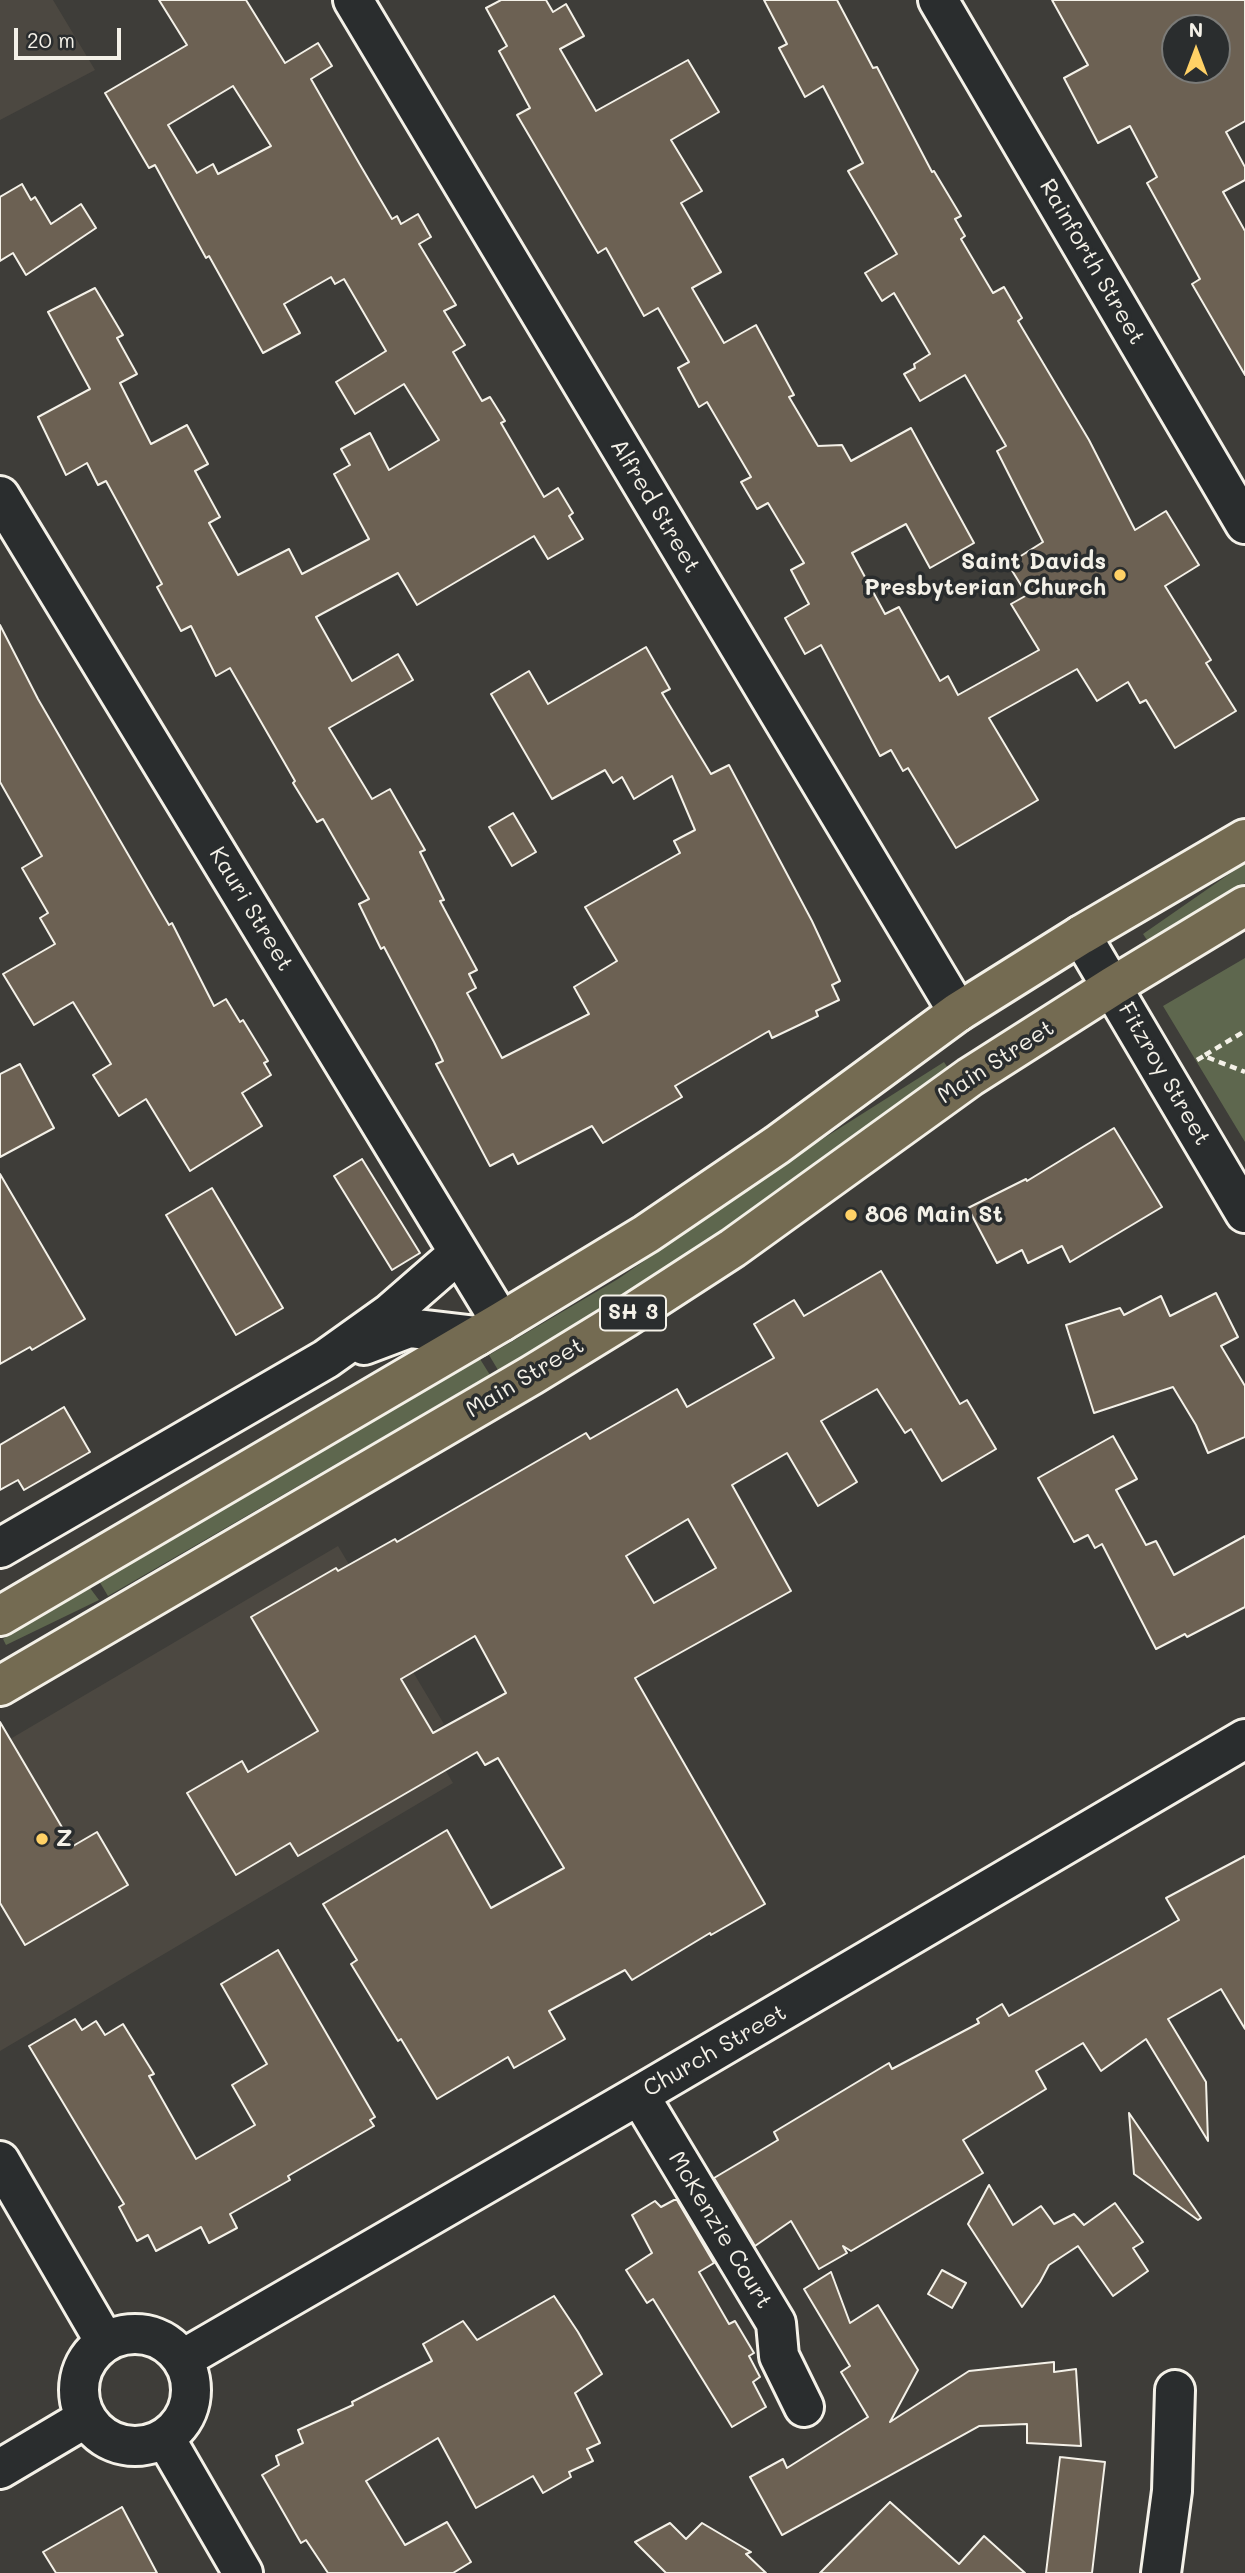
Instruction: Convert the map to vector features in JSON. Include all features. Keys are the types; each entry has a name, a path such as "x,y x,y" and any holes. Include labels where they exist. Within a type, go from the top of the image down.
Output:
{"highway":[{"name":"SH 3","path":"0,1616 646,1234 777,1145 958,1012 1081,935 1245,839"},
{"name":"Main Street","path":"0,1686 625,1318 733,1248 970,1077 1245,906"}],"street":[{"name":"Alfred Street","path":"353,0 958,1012"},
{"name":"Rainforth Street","path":"938,0 1245,524"},
{"name":"Kauri Street","path":"0,496 459,1253 489,1329"},
{"name":"Fitzroy Street","path":"1081,935 1245,1213"},
{"path":"0,1548 326,1359 389,1314 459,1253"},
{"path":"326,1359 409,1328 489,1329"},
{"name":"Church Street","path":"183,2359 1245,1739"},
{"name":"McKenzie Court","path":"639,2095 776,2323 779,2356 804,2407"},
{"path":"0,2161 105,2342"},
{"path":"140,2334 159,2339 173,2347 183,2359 188,2373 188,2406 186,2417 179,2428 150,2444 133,2446 111,2441 86,2418 80,2397 80,2378 86,2363 105,2342 123,2335 140,2334"},
{"path":"1161,2573 1172,2491 1175,2390"},
{"path":"0,2469 86,2418"},
{"path":"165,2438 243,2573"}],"path":[{"path":"1204,1056 1245,1031"}],"shaded area":[{"path":"0,0 53,0 95,70 0,120"},
{"path":"338,1546 444,1724 425,1736 453,1783 0,2051 0,1745"}],"green space":[{"path":"1245,863 1245,883 1147,940 1143,934"},
{"path":"1245,958 1245,1142 1163,1006"},
{"path":"944,1062 948,1068 719,1235 627,1295 498,1370 489,1355 618,1279 802,1152"},
{"path":"480,1359 490,1375 108,1596 99,1581"},
{"path":"90,1588 99,1600 6,1645 3,1639"}],"building":[{"path":"159,0 246,0 285,63 318,43 332,66 311,79 359,163 392,219 397,216 401,224 418,214 431,237 419,244 456,305 444,311 465,345 453,352 482,401 490,397 505,421 501,423 544,497 558,488 573,513 569,516 583,539 548,559 534,536 417,605 398,573 316,617 352,681 398,654 413,680 329,728 372,799 390,789 425,850 420,852 444,900 440,901 477,970 469,974 476,988 467,993 502,1058 589,1014 574,987 617,961 585,907 680,853 674,841 695,830 672,776 634,799 622,777 613,783 605,770 552,799 491,694 529,671 548,704 646,647 670,689 662,693 711,774 729,765 812,921 840,981 832,985 839,1000 816,1011 818,1016 772,1038 769,1031 675,1086 682,1097 603,1143 592,1126 518,1164 513,1154 490,1166 436,1064 443,1061 434,1042 384,947 381,949 359,904 369,899 323,819 317,822 230,668 216,676 191,626 181,631 157,587 162,584 106,481 98,485 87,463 66,475 38,417 90,389 48,312 95,288 123,335 117,338 137,374 120,383 151,444 187,425 208,464 195,471 220,517 209,523 238,575 289,549 302,574 369,539 334,474 350,465 341,449 370,433 389,470 439,440 404,384 355,414 336,382 386,351 344,279 335,284 331,277 284,304 300,333 263,353 209,256 206,258 155,165 149,168 105,93 187,45","holes":["233,86 271,146 218,174 213,164 197,173 168,125"]},
{"path":"501,0 546,0 553,12 566,4 584,36 560,49 596,111 688,60 719,112 671,140 702,191 681,203 721,272 692,288 724,343 756,325 794,395 789,397 818,446 842,445 851,461 911,428 974,543 930,568 906,524 852,553 885,614 899,607 940,681 948,676 958,695 1039,650 1011,604 1027,595 1008,564 1043,542 997,451 1006,446 965,375 920,401 904,374 930,354 894,293 882,301 865,273 897,254 848,171 863,163 823,86 805,97 779,48 787,44 764,0 837,0 873,68 877,67 932,172 934,171 961,216 955,219 965,236 961,239 993,293 1004,287 1022,318 1018,321 1089,440 1135,530 1166,511 1199,565 1165,586 1211,660 1206,663 1236,711 1175,748 1146,700 1140,703 1128,682 1097,701 1077,669 989,718 1038,800 956,848 908,768 903,771 891,750 880,756 821,645 805,654 785,618 809,604 791,570 804,563 768,503 757,509 741,482 751,477 707,402 699,407 678,368 689,362 658,308 644,316 606,248 598,253 517,115 530,108 499,51 507,46 486,8"},
{"path":"1052,0 1245,0 1245,121 1226,132 1245,167 1245,180 1223,192 1245,231 1245,375 1192,284 1200,279 1147,183 1157,177 1130,126 1098,143 1064,78 1088,65"},
{"path":"22,184 31,200 35,197 51,224 81,204 96,228 26,275 13,253 0,261 0,197"},
{"path":"0,625 38,699 169,925 172,923 214,1006 226,999 240,1022 243,1020 268,1061 264,1063 271,1075 242,1093 262,1126 190,1171 146,1099 119,1116 93,1075 111,1064 73,1002 34,1025 3,974 55,944 40,918 48,913 22,868 42,856 0,782"},
{"path":"513,813 536,852 512,866 489,827"},
{"path":"20,1064 54,1128 0,1157 0,1074"},
{"path":"1114,1128 1162,1207 1070,1262 1062,1246 1028,1263 1022,1250 997,1263 968,1208 1026,1179 1027,1181"},
{"path":"362,1159 420,1253 392,1270 334,1176"},
{"path":"0,1174 85,1319 32,1350 30,1347 0,1364"},
{"path":"212,1188 283,1308 236,1335 166,1215"},
{"path":"881,1271 960,1404 967,1400 996,1449 942,1481 911,1429 905,1433 877,1389 821,1421 857,1482 818,1506 787,1453 732,1485 791,1591 635,1678 765,1904 711,1935 710,1933 632,1980 625,1970 549,2011 565,2039 514,2068 508,2057 437,2099 351,1964 357,1960 323,1904 447,1830 491,1908 564,1868 498,1758 485,1765 477,1752 298,1856 290,1843 236,1875 187,1793 242,1761 248,1772 318,1731 251,1617 336,1568 338,1571 395,1539 397,1542 586,1433 590,1439 677,1389 687,1407 774,1358 754,1324 794,1300 804,1316","holes":["688,1519 716,1568 654,1603 626,1556","475,1636 506,1693 433,1733 401,1679"]},
{"path":"1216,1293 1238,1337 1221,1346 1245,1386 1245,1437 1208,1453 1196,1425 1173,1387 1094,1413 1066,1325 1120,1308 1124,1315 1161,1296 1170,1316"},
{"path":"64,1407 90,1452 24,1490 18,1480 0,1490 0,1445"},
{"path":"1113,1436 1137,1479 1116,1490 1146,1545 1156,1541 1174,1575 1245,1536 1245,1607 1187,1637 1185,1634 1156,1649 1102,1544 1095,1548 1088,1535 1074,1542 1038,1478"},
{"path":"0,1722 73,1846 97,1832 128,1885 25,1945 0,1903"},
{"path":"1245,1856 1245,2029 1221,1989 1168,2019 1206,2082 1208,2141 1146,2039 1101,2071 1083,2043 1036,2071 1046,2089 963,2140 983,2173 851,2251 843,2246 847,2253 819,2269 791,2221 755,2246 714,2178 778,2140 774,2132 889,2063 892,2069 979,2023 977,2019 1002,2004 1009,2016 1179,1920 1166,1898"},
{"path":"278,1950 375,2117 370,2120 374,2126 288,2176 290,2180 230,2214 237,2228 209,2243 201,2227 156,2251 148,2235 137,2241 119,2207 124,2204 29,2046 75,2019 82,2030 96,2021 105,2035 123,2024 154,2074 149,2076 196,2159 255,2125 232,2085 267,2064 221,1984"},
{"path":"1129,2113 1201,2218 1198,2220 1134,2174"},
{"path":"989,2185 1013,2225 1041,2206 1054,2224 1074,2214 1084,2225 1115,2203 1143,2242 1133,2248 1148,2271 1113,2296 1078,2246 1049,2265 1022,2307 968,2224"},
{"path":"677,2200 714,2263 699,2272 729,2324 735,2321 754,2353 749,2356 760,2377 753,2382 766,2407 732,2427 653,2299 647,2303 626,2270 652,2253 632,2215 655,2201 661,2207"},
{"path":"942,2270 966,2283 952,2308 928,2294"},
{"path":"831,2272 850,2323 878,2305 918,2370 890,2422 969,2371 1054,2362 1054,2372 1076,2369 1081,2446 1027,2443 1027,2424 979,2426 782,2535 750,2477 783,2459 787,2468 868,2417 841,2372 850,2366 804,2289"},
{"path":"554,2296 602,2374 575,2393 600,2443 587,2449 593,2461 569,2472 571,2477 543,2493 533,2476 476,2508 438,2438 366,2481 405,2545 447,2522 471,2562 453,2573 328,2573 306,2540 301,2543 262,2475 279,2465 276,2456 303,2443 298,2430 353,2405 352,2402 432,2361 423,2344 463,2321 477,2340"},
{"path":"1060,2457 1105,2462 1092,2573 1046,2573"},
{"path":"890,2502 959,2564 984,2536 1025,2573 820,2573"},
{"path":"122,2507 157,2573 56,2573 43,2552"},
{"path":"670,2523 686,2539 702,2523 751,2552 746,2554 766,2573 666,2573 635,2542"}],"place":[{"name":"Saint Davids Presbyterian Church","path":"1120,575"},
{"name":"806 Main St","path":"851,1215"},
{"name":"Z","path":"42,1839"}]}
